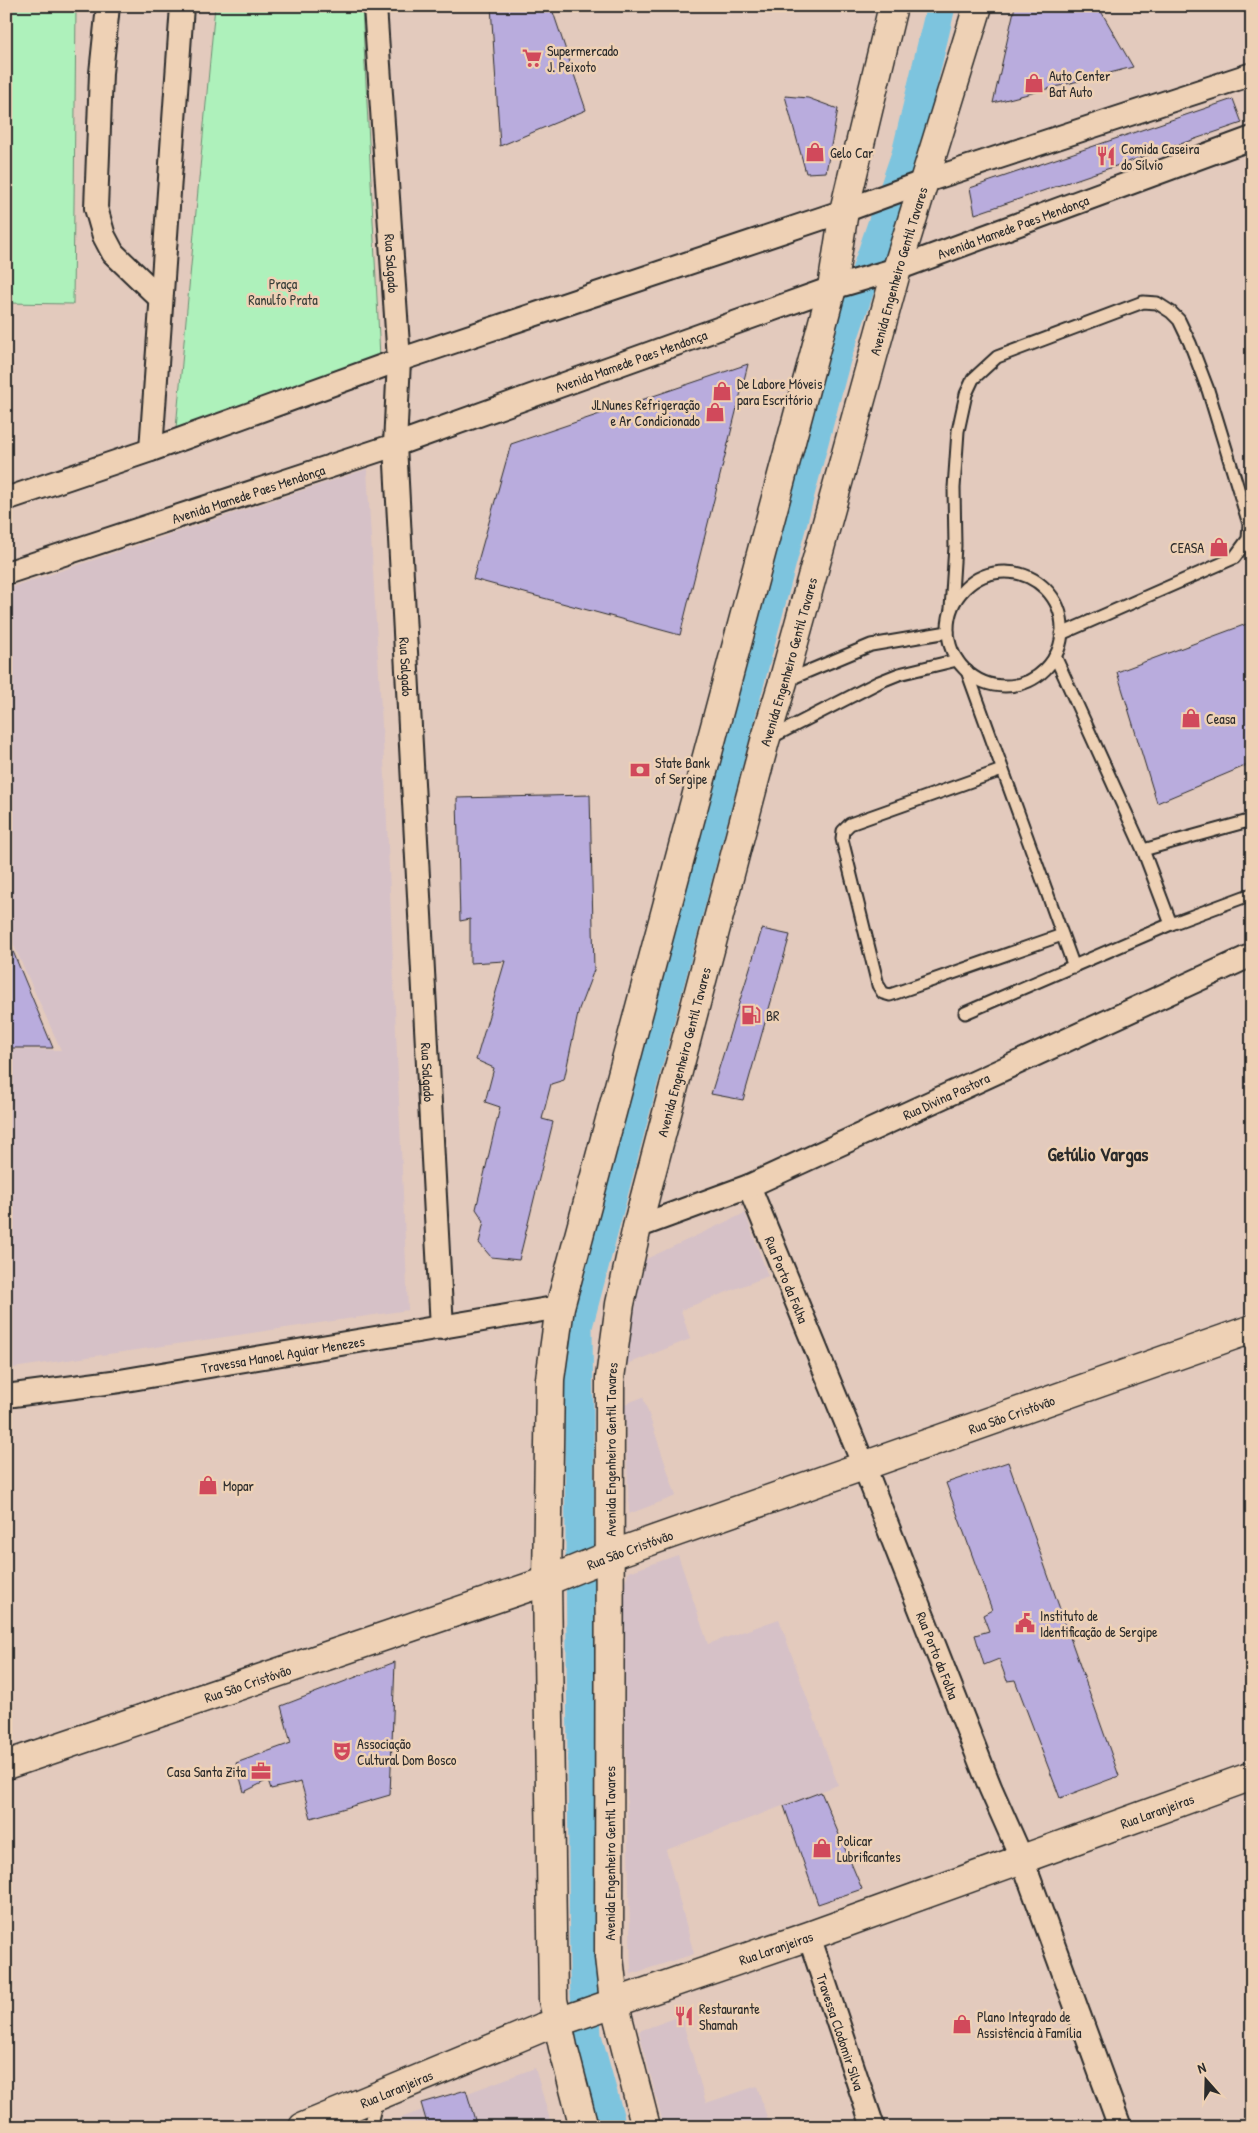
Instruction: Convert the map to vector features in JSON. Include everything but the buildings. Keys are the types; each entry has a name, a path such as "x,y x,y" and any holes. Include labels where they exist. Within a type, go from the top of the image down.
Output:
{"main road":[{"path":"584,2127 563,2022 553,1990 550,1379 560,1307 836,287 850,209 893,6"},
{"name":"Avenida Engenheiro Gentil Tavares","path":"646,2127 611,2004 609,1957 610,1378 620,1304 637,1227 891,271 917,184 978,6"},
{"name":"Rua São Cristóvão","path":"6,1765 550,1580 609,1556 1252,1329"},
{"name":"Rua Laranjeiras","path":"303,2127 541,2028 809,1936 1252,1776"}],"street":[{"path":"108,6 101,73 96,208 104,236 113,253 161,299"},
{"path":"151,450 182,6"},
{"name":"Rua Salgado","path":"375,6 399,360 396,445 442,1328"},
{"path":"6,498 151,450 399,360 850,209 917,184 1252,74"},
{"name":"Avenida Mamede Paes Mendonça","path":"6,573 396,445 836,287 891,271 1252,138"},
{"name":"Rua Divina Pastora","path":"637,1227 749,1186 1252,954"},
{"name":"Rua Porto da Folha","path":"749,1186 864,1466 990,1788 1022,1859 1120,2127"},
{"name":"Travessa Manoel Aguiar Menezes","path":"6,1396 130,1379 560,1307"},
{"name":"Travessa Clodomir Silva","path":"809,1936 873,2127"}],"lane":[{"path":"951,609 966,587 977,579 990,574 1003,572 1017,573 1035,581 1050,595 1060,613 1061,634 1055,656 1040,673 1020,683 1009,685 986,682 967,671 957,660 951,647 948,632 954,546 954,488 958,431 966,394 973,379 997,357 1143,302 1157,303 1179,320 1190,343 1208,390 1250,524 1248,539 1234,558 1061,634"},
{"path":"783,682 871,645 948,632"},
{"path":"1055,656 1143,850 1171,924"},
{"path":"765,741 879,682 899,674 957,660"},
{"path":"967,671 1074,966"},
{"path":"1002,770 850,824 843,831 842,839 878,985 883,993 890,995 1062,935"},
{"path":"1143,850 1252,820"},
{"path":"966,1013 1171,924 1252,894"},
{"path":"370,2127 378,2095"}],"shaded area":[{"path":"367,469 385,776 408,1310 6,1369 6,1049 61,1050 6,928 6,589"},
{"path":"745,1213 768,1276 681,1310 690,1339 625,1365 644,1260"},
{"path":"643,1397 676,1496 629,1514 625,1404"},
{"path":"678,1555 708,1644 779,1619 838,1785 666,1850 694,1954 631,1974 622,1588 629,1572"},
{"path":"681,2016 706,2103 757,2086 770,2127 664,2127 639,2031"},
{"path":"535,2068 552,2127 385,2127 385,2124"}],"green space":[{"path":"6,6 76,6 73,304 6,303"},
{"name":"Praça Ranulfo Prata","path":"215,6 362,6 380,357 176,428"}],"waterway":[{"path":"612,2127 587,2036 584,1974 578,1326 836,359 906,154 941,6"}],"place":[{"name":"Supermercado J. Peixoto","path":"532,58"},
{"name":"Auto Center Bat Auto","path":"1034,83"},
{"name":"Gelo Car","path":"815,152"},
{"name":"Comida Caseira do Sílvio","path":"1106,156"},
{"name":"De Labore Móveis para Escritório","path":"722,391"},
{"name":"JLNunes Refrigeração e Ar Condicionado","path":"715,412"},
{"name":"CEASA","path":"1219,547"},
{"name":"Ceasa","path":"1191,718"},
{"name":"State Bank of Sergipe","path":"640,770"},
{"name":"BR","path":"751,1015"},
{"name":"Mopar","path":"208,1485"},
{"name":"Instituto de Identificação de Sergipe","path":"1025,1623"},
{"name":"Associação Cultural Dom Bosco","path":"342,1751"},
{"name":"Casa Santa Zita","path":"261,1771"},
{"name":"Policar Lubrificantes","path":"822,1848"},
{"name":"Restaurante Shamah","path":"684,2016"},
{"name":"Plano Integrado de Assistência à Família","path":"962,2024"}],"district":[{"name":"Getúlio Vargas","path":"1098,1154"}]}
